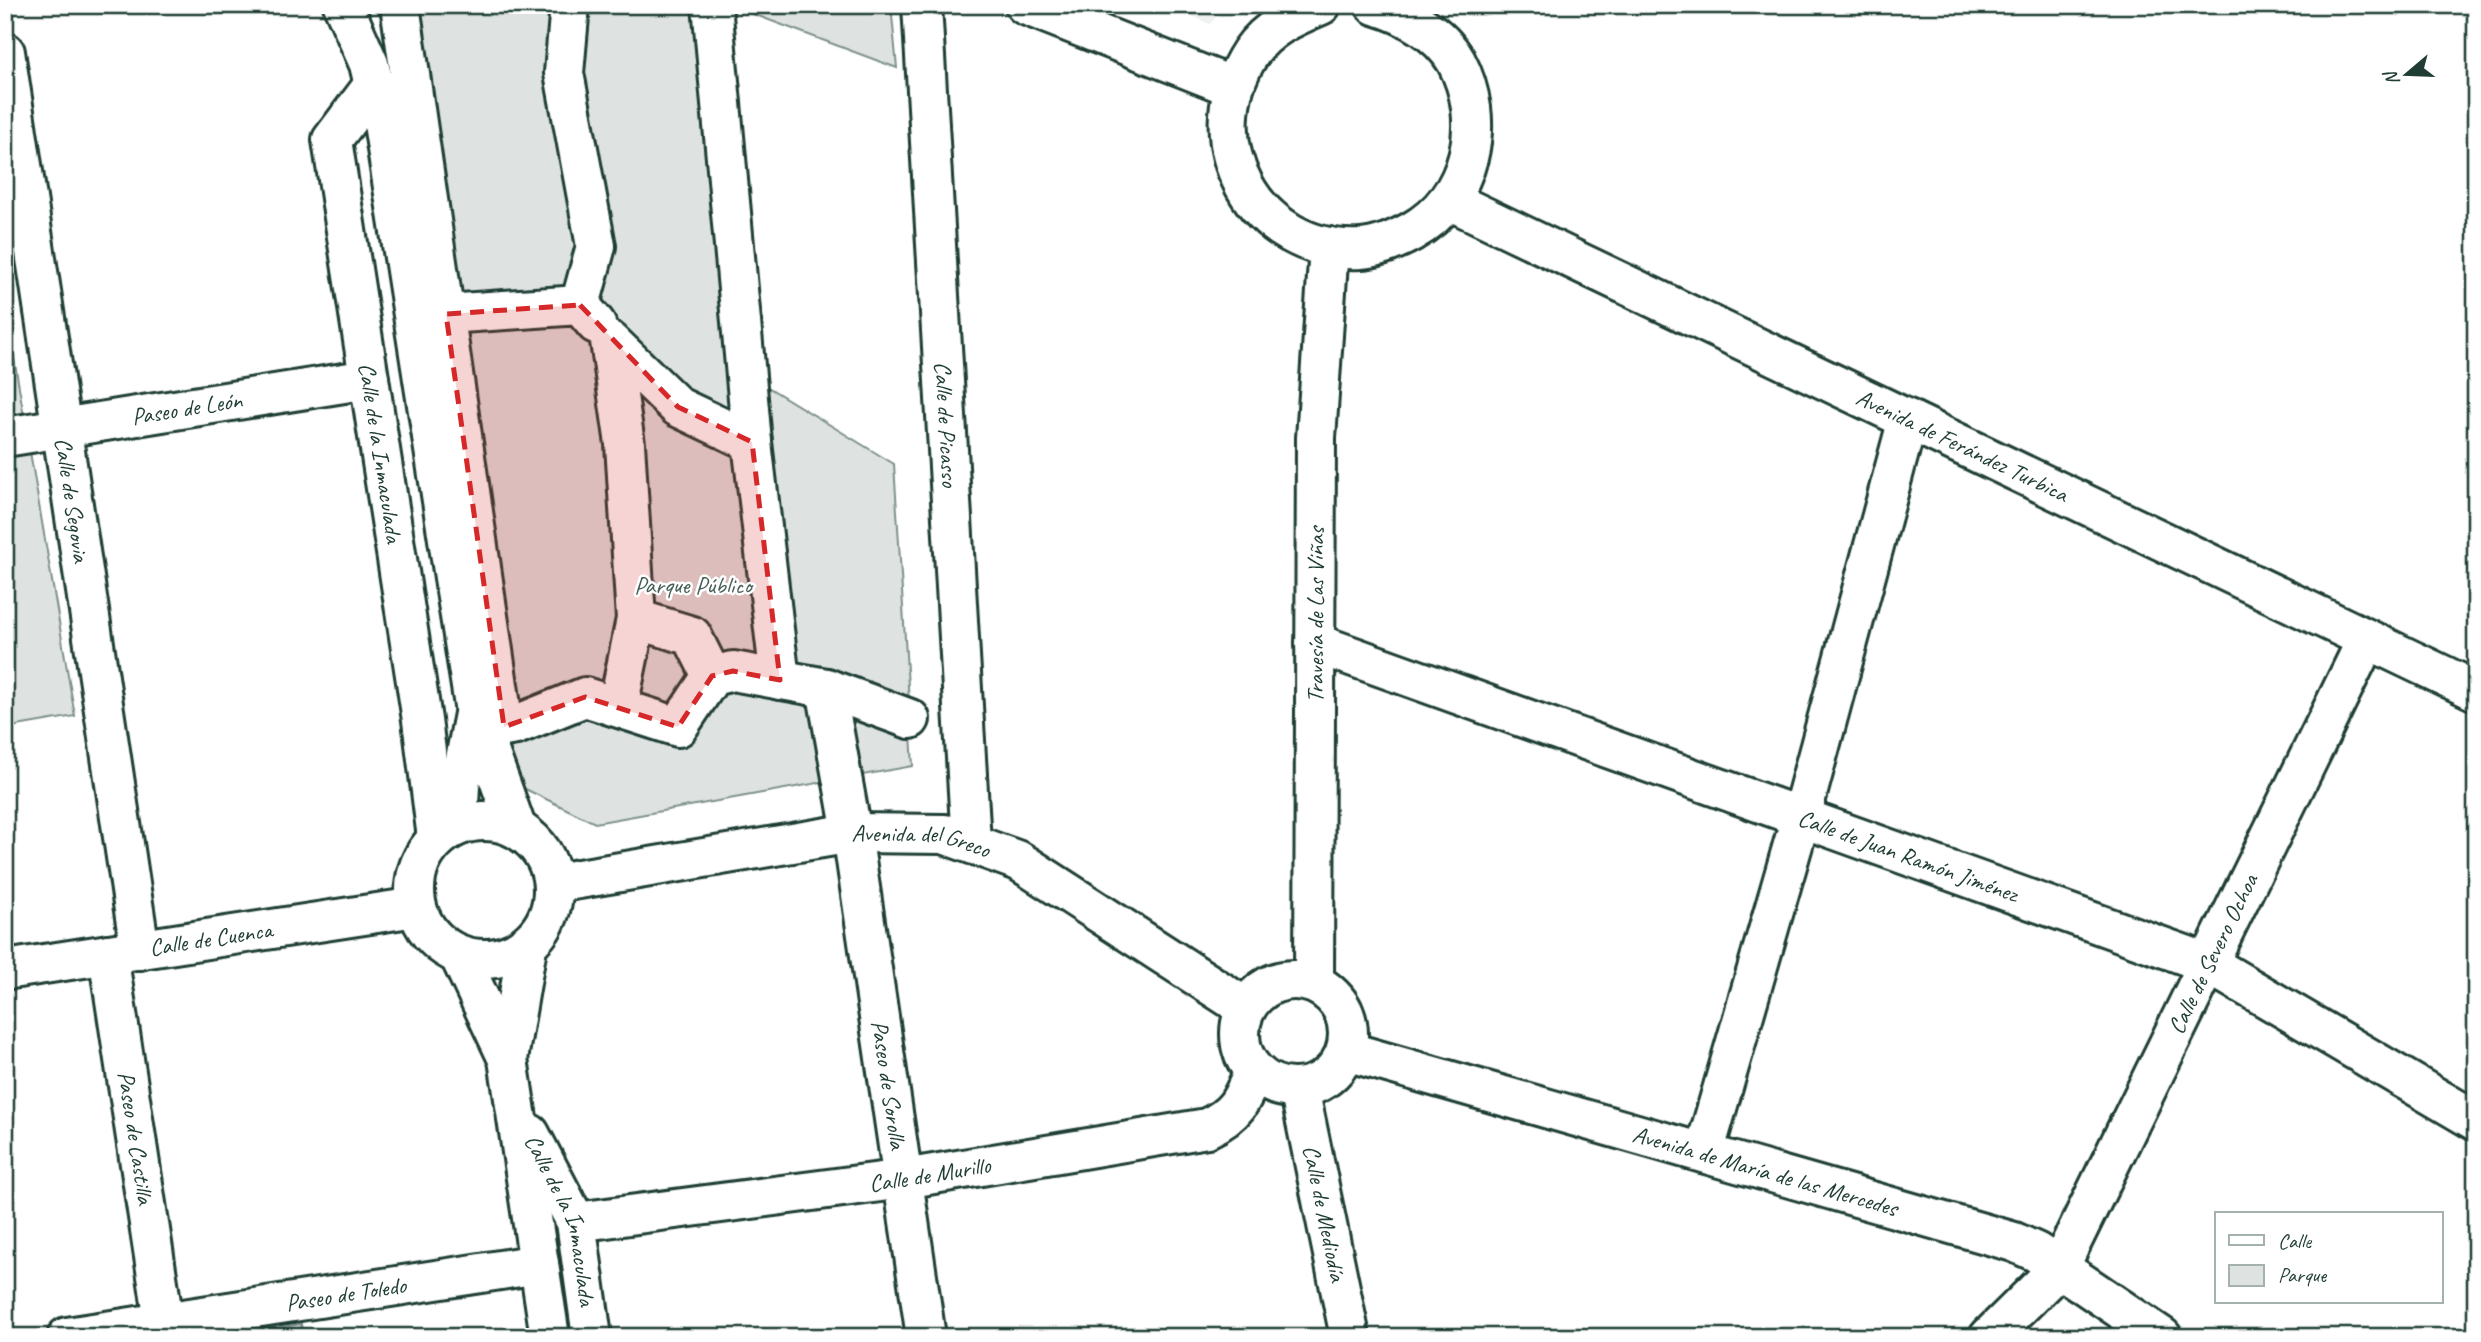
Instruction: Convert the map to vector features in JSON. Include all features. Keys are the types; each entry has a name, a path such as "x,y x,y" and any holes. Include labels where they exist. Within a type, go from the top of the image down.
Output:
{"street":[{"name":"Calle de la Inmaculada","path":"343,5 372,73 419,349 475,712 516,827"},
{"name":"Calle de la Inmaculada","path":"379,5 372,73 332,140 422,720 447,831"},
{"path":"402,5 504,727 516,725 585,697 678,727 712,676 733,671 826,688 910,719"},
{"path":"570,5 564,73 596,246 580,305"},
{"path":"712,5 752,442 780,680"},
{"name":"Calle de Picasso","path":"922,5 971,843"},
{"path":"1024,5 1233,87"},
{"path":"1321,5 1283,22 1252,50 1233,87 1227,128 1235,169 1257,206 1289,233 1329,247 1362,249 1395,241 1425,224 1449,200 1466,167 1474,131 1469,94 1455,60 1430,31 1398,11 1375,5"},
{"name":"Calle de Segovia","path":"5,52 62,428 124,952"},
{"name":"Avenida de Ferández Turbica","path":"1449,200 2476,691"},
{"name":"Travesía de Las Viñas","path":"1314,984 1316,438 1329,247"},
{"path":"446,314 580,305"},
{"path":"580,305 610,341 677,407 752,442"},
{"path":"610,341 625,444 636,619 618,707"},
{"name":"Paseo de León","path":"5,437 369,379"},
{"path":"1704,1153 1801,817 1908,419"},
{"path":"636,619 692,636 712,676"},
{"name":"Calle de Severo Ochoa","path":"1989,1337 2059,1268 2367,639"},
{"name":"Calle de Juan Ramón Jiménez","path":"1315,643 2207,963 2476,1121"},
{"name":"Paseo de Sorolla","path":"826,688 852,833 926,1337"},
{"name":"Calle de la Inmaculada","path":"447,831 460,785 475,712"},
{"path":"481,819 516,827 542,850 555,883 549,918 527,947 494,961 460,957 432,937 416,907 417,870 447,831 481,819"},
{"name":"Avenida del Greco","path":"555,883 852,833 944,834 1019,861 1246,1008"},
{"name":"Calle de Cuenca","path":"5,970 416,907"},
{"name":"Calle de la Inmaculada","path":"508,1059 527,947"},
{"name":"Paseo de Castilla","path":"124,952 164,1322"},
{"name":"Calle de la Inmaculada","path":"460,957 508,1059 550,1337"},
{"path":"1298,980 1314,984 1328,991 1343,1011 1349,1035 1346,1051 1328,1077 1314,1085 1283,1087 1268,1082 1254,1071 1245,1057 1240,1041 1246,1008 1262,991 1282,981 1298,980"},
{"name":"Avenida de María de las Mercedes","path":"1346,1051 2014,1242 2036,1252 2162,1337"},
{"name":"Calle de Murillo","path":"576,1222 904,1179 1207,1128 1225,1120 1239,1105 1254,1071"},
{"name":"Calle de Mediodía","path":"1299,1088 1350,1337"},
{"name":"Calle de la Inmaculada","path":"516,1108 576,1222 593,1337"},
{"name":"Paseo de Toledo","path":"67,1337 540,1264"}],"highlighted area":[{"path":"580,305 678,407 752,442 780,680 733,671 712,676 678,727 585,697 504,727 446,314"}],"shaded area":[{"path":"1168,5 1227,5 1210,24"}],"green space":[{"name":"Parque Público","path":"405,5 712,5 753,378 894,464 913,766 595,823 515,784 504,727"},
{"path":"729,5 891,5 897,68"},
{"path":"5,305 75,716 5,728"},
{"path":"301,1324 303,1337 226,1337"}]}
